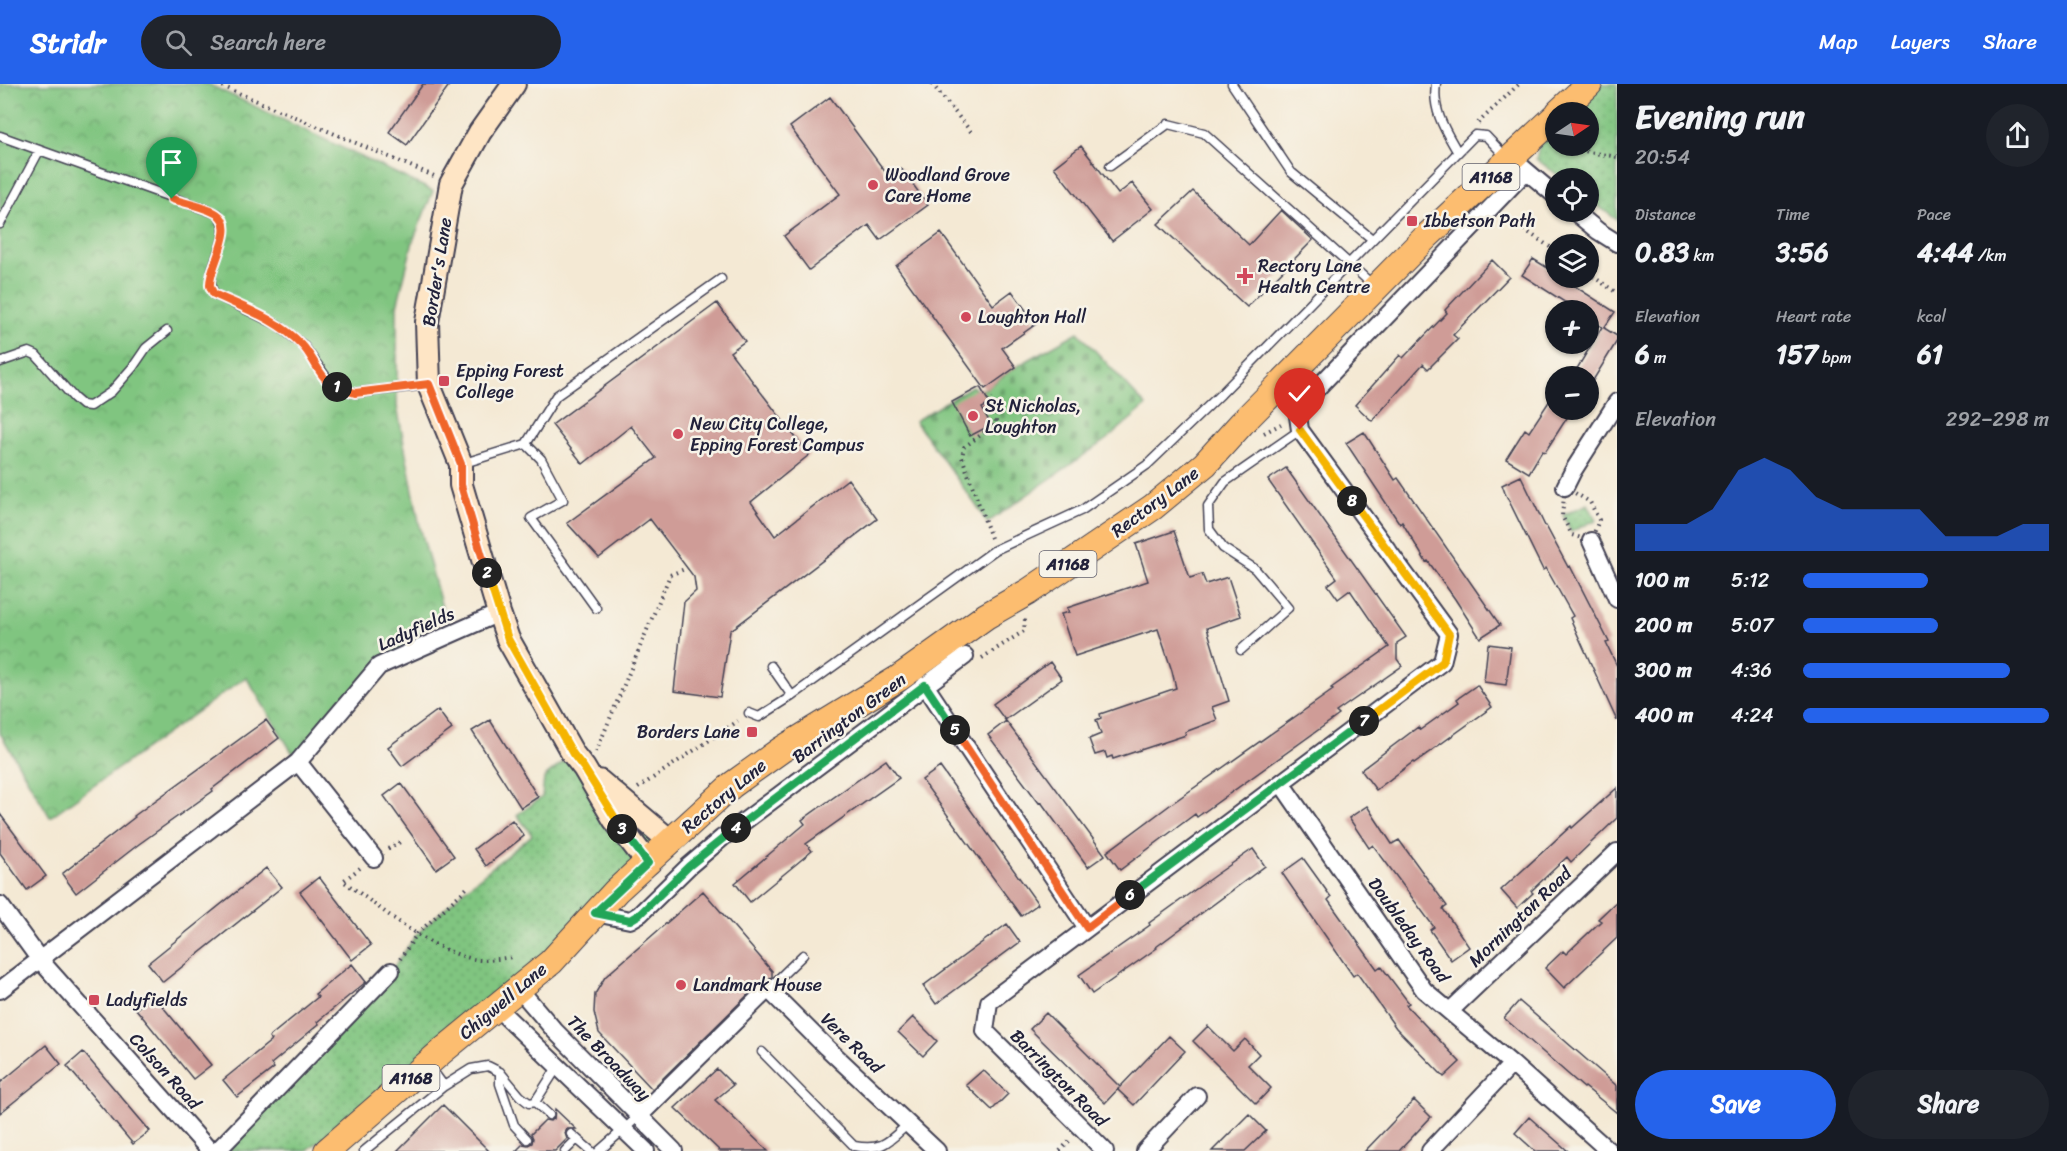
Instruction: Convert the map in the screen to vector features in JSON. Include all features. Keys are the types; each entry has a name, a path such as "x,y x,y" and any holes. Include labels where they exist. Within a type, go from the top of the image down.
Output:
{"main road":[{"path":"1570,102 1589,84"},
{"name":"Rectory Lane","path":"670,842 732,785 781,750 899,678 986,616 1028,592 1153,507 1205,464 1242,423 1426,237 1515,163 1534,137 1545,126"},
{"name":"Chigwell Lane","path":"327,1151 561,952 595,913 670,842"}],"street":[{"name":"Border's Lane","path":"514,84 480,132 451,184 427,322 429,384 461,464 461,485 499,613 514,648 573,754 589,763 670,842"},
{"path":"1281,783 1443,662 1449,634 1300,430 1298,416 1302,404 1490,207 1515,163 1545,187"},
{"path":"1587,222 1617,243"},
{"path":"1565,487 1617,402"},
{"path":"1591,541 1617,599"},
{"name":"Ladyfields","path":"0,990 298,762 380,666 499,613"},
{"name":"Barrington Green","path":"595,913 630,920 640,914 689,866 722,838 965,656"},
{"name":"Barrington Green","path":"925,685 1087,928"},
{"path":"298,762 375,858"},
{"name":"Border's Lane","path":"589,763 614,819 648,863"},
{"name":"Barrington Road","path":"1105,1151 985,1031 989,1002 1281,783"},
{"name":"Doubleday Road","path":"1281,783 1424,990 1512,1064 1609,1151"},
{"name":"Mornington Road","path":"1450,1011 1617,852"},
{"name":"Colson Road","path":"0,905 40,960 210,1151"},
{"path":"217,1151 391,971"},
{"name":"The Broadway","path":"519,989 555,1031 675,1151"},
{"path":"639,1116 768,989"},
{"name":"Vere Road","path":"768,989 937,1151"},
{"path":"497,1008 646,1151"},
{"path":"1430,1151 1512,1064"},
{"path":"1145,1151 1197,1096"}],"lane":[{"path":"1232,84 1291,172 1372,239"},
{"path":"1436,84 1434,96 1441,123 1457,151"},
{"path":"1110,166 1168,124 1204,133 1376,288"},
{"path":"749,713 759,717 792,696 995,550 1082,510 1147,465 1221,394 1475,135 1486,136 1515,163"},
{"path":"0,136 218,214 224,222 225,235 212,275 210,286 214,294 278,325 303,345 332,385 355,393 429,384"},
{"path":"0,224 39,151"},
{"path":"461,464 525,444 556,396 720,279"},
{"path":"0,362 29,352 36,355 74,398 82,405 90,406 111,392 133,368 146,348 167,331"},
{"path":"1241,650 1288,608 1255,569 1223,548 1209,529 1208,506 1225,482 1300,430"},
{"path":"525,444 541,459 563,500 531,518 596,608"},
{"path":"771,666 792,696"},
{"path":"768,989 803,955"},
{"path":"762,1052 854,1146 878,1150 908,1124"},
{"path":"427,1065 444,1086"},
{"path":"536,1102 558,1065"},
{"path":"364,1151 444,1086 471,1069 488,1066 500,1072 520,1096 529,1103 536,1102"},
{"path":"500,1072 500,1084 514,1125 527,1138"},
{"path":"536,1102 549,1115"},
{"path":"599,1151 639,1116"},
{"path":"565,1151 574,1136 591,1151"}],"path":[{"path":"217,84 451,184"},
{"path":"932,84 972,134"},
{"path":"1475,135 1475,126 1518,84"},
{"path":"1534,137 1550,145 1617,157"},
{"path":"1490,207 1545,244"},
{"path":"1599,281 1617,293"},
{"path":"991,398 996,411 996,424 964,447 962,458 995,550"},
{"path":"1565,487 1590,502 1599,520 1591,541 1572,535 1562,516 1565,487"},
{"path":"589,763 670,575 687,568"},
{"path":"965,656 971,665 1024,631 1028,592"},
{"path":"630,792 647,784 749,713"},
{"path":"402,841 343,881 417,934 447,949 475,960 514,957"},
{"path":"391,971 417,934 469,886"}],"green space":[{"path":"0,84 208,84 433,191 413,241 397,306 397,407 420,527 444,615 379,666 298,762 246,677 50,817 0,733"},
{"path":"1599,84 1617,84 1617,220 1599,206 1599,168 1548,168 1536,159 1542,134 1545,131 1545,156 1599,156 1599,102 1578,102"},
{"path":"1078,332 1146,406 1107,439 987,523 915,421 972,386 977,390 985,389 1016,367"},
{"path":"1588,504 1596,520 1571,532 1563,515"},
{"path":"573,754 670,841 427,1065 306,1151 229,1151 391,971 417,934 469,886 532,835 517,815 542,797 544,778"}],"building":[{"path":"423,84 450,84 407,145 389,132"},
{"name":"Woodland Grove Care Home","path":"830,97 889,177 901,168 928,205 880,240 869,225 809,270 784,236 840,194 790,127"},
{"path":"1081,146 1118,194 1132,183 1153,209 1112,241 1054,167"},
{"name":"Rectory Lane Health Centre","path":"1193,191 1249,245 1281,210 1313,240 1247,307 1158,224"},
{"name":"Loughton Hall","path":"941,233 993,305 1012,291 1036,324 1002,348 1016,367 985,389 896,266"},
{"path":"1533,259 1545,266 1545,288 1578,288 1596,300 1561,300 1522,275"},
{"path":"1492,260 1509,277 1453,335 1458,339 1428,369 1423,364 1372,421 1355,405 1400,355 1403,358 1447,313 1445,310"},
{"path":"1599,302 1615,312 1604,328 1617,336 1617,341 1599,371 1599,366 1579,366 1586,354 1599,354 1599,332 1602,327 1599,325"},
{"path":"717,303 745,341 730,352 809,455 751,502 775,536 848,479 877,519 730,631 720,697 674,691 684,602 696,591 694,577 650,519 599,558 567,523 656,458 631,426 583,464 552,425"},
{"name":"St Nicholas, Loughton","path":"980,387 990,404 982,408 991,425 970,436 952,402"},
{"path":"1545,408 1545,420 1566,420 1529,473 1506,459 1525,429 1529,432"},
{"path":"1364,432 1395,480 1398,478 1500,625 1480,638 1346,443"},
{"path":"1286,468 1406,637 1397,643 1397,659 1402,666 1336,712 1339,715 1197,817 1195,814 1120,870 1107,852 1333,690 1331,688 1389,647 1350,590 1338,599 1328,585 1337,578 1268,480"},
{"path":"1521,476 1545,526 1568,567 1570,566 1609,642 1606,643 1617,666 1617,721 1570,618 1573,616 1546,568 1543,570 1505,493 1502,485"},
{"path":"1174,531 1190,578 1202,574 1206,584 1228,577 1241,616 1207,628 1229,701 1212,707 1217,720 1185,732 1186,735 1113,759 1112,756 1107,758 1105,752 1095,755 1089,739 1101,734 1096,720 1101,718 1100,714 1176,688 1172,671 1158,629 1075,656 1061,614 1069,612 1067,608 1148,581 1136,544"},
{"path":"1488,644 1511,647 1506,685 1484,682"},
{"path":"1050,662 1062,679 1005,720 993,704"},
{"path":"1477,685 1492,707 1376,790 1361,770 1418,727 1420,730 1459,702 1457,699"},
{"path":"438,710 452,729 402,766 388,747"},
{"path":"266,720 279,738 212,789 213,791 76,893 62,874 134,816"},
{"path":"490,720 538,797 521,808 472,731"},
{"path":"1006,721 1105,855 1088,867 988,735"},
{"path":"886,760 899,778 806,844 812,851 750,902 735,883 805,824 802,820"},
{"path":"940,767 1038,904 1021,916 922,780"},
{"path":"401,783 454,856 436,869 384,796"},
{"path":"1617,788 1617,818 1571,862 1567,857 1531,891 1533,893 1517,908 1501,890 1571,826 1572,828"},
{"path":"1367,806 1392,844 1399,840 1447,906 1443,909 1469,947 1451,960 1430,930 1434,927 1373,845 1369,848 1349,818"},
{"path":"0,814 46,876 27,890 0,853"},
{"path":"512,820 524,836 486,866 474,849"},
{"path":"1253,849 1265,866 1092,994 1079,975"},
{"path":"1303,858 1331,897 1328,900 1377,969 1381,966 1409,1003 1406,1005 1460,1062 1444,1077 1396,1028 1357,973 1353,976 1282,873"},
{"path":"266,868 282,887 163,982 148,963"},
{"path":"319,877 371,945 352,960 300,892"},
{"name":"Landmark House","path":"703,891 772,971 772,977 761,982 652,1089 599,1033 594,1012 595,994 605,977"},
{"path":"1617,901 1617,938 1564,988 1545,968 1563,951 1566,954 1601,921 1598,919"},
{"path":"1007,924 1020,942 936,1004 923,986"},
{"path":"352,964 366,982 271,1064 274,1068 237,1097 223,1080 272,1040 269,1037 318,997 315,994"},
{"path":"153,995 211,1065 193,1079 136,1009"},
{"path":"1519,1001 1617,1086 1617,1113 1584,1088 1504,1018"},
{"path":"1046,1013 1120,1087 1169,1036 1185,1051 1134,1105 1118,1090 1119,1088 1105,1103 1030,1029"},
{"path":"913,1017 937,1041 923,1056 898,1032"},
{"path":"1208,1026 1233,1051 1245,1039 1259,1054 1248,1065 1271,1088 1256,1104 1193,1041"},
{"path":"46,1045 61,1064 0,1113 0,1083"},
{"path":"83,1052 150,1131 133,1144 67,1066"},
{"path":"717,1069 733,1085 715,1100 768,1151 720,1151 675,1108"},
{"path":"983,1070 1008,1094 992,1110 966,1085"},
{"path":"1414,1100 1431,1117 1399,1151 1365,1151"},
{"path":"443,1105 489,1151 397,1151"},
{"path":"555,1109 576,1129 567,1129 565,1133 567,1139 555,1151 516,1151 523,1144 532,1143 531,1134 545,1120 554,1119"},
{"path":"1249,1114 1266,1131 1245,1151 1212,1151"},
{"path":"1529,1117 1568,1151 1535,1151 1515,1133"}],"place":[{"name":"Woodland Grove Care Home","path":"873,185"},
{"name":"Ibbetson Path","path":"1412,221"},
{"name":"Rectory Lane Health Centre","path":"1245,276"},
{"name":"Loughton Hall","path":"966,317"},
{"name":"Epping Forest College","path":"444,381"},
{"name":"St Nicholas, Loughton","path":"973,416"},
{"name":"New City College, Epping Forest Campus","path":"678,434"},
{"name":"Borders Lane","path":"752,732"},
{"name":"Landmark House","path":"681,985"},
{"name":"Ladyfields","path":"94,1000"}],"route":[{"path":"172,199 218,214 224,222 225,235 210,286 214,294 278,325 303,345 318,369 332,385 355,393 429,384 461,464 461,485 508,639 573,754 584,768 614,819 648,863 595,913 621,919 630,920 640,914 689,866 722,838 925,685 1087,928 1443,662 1449,634 1300,430"}]}
